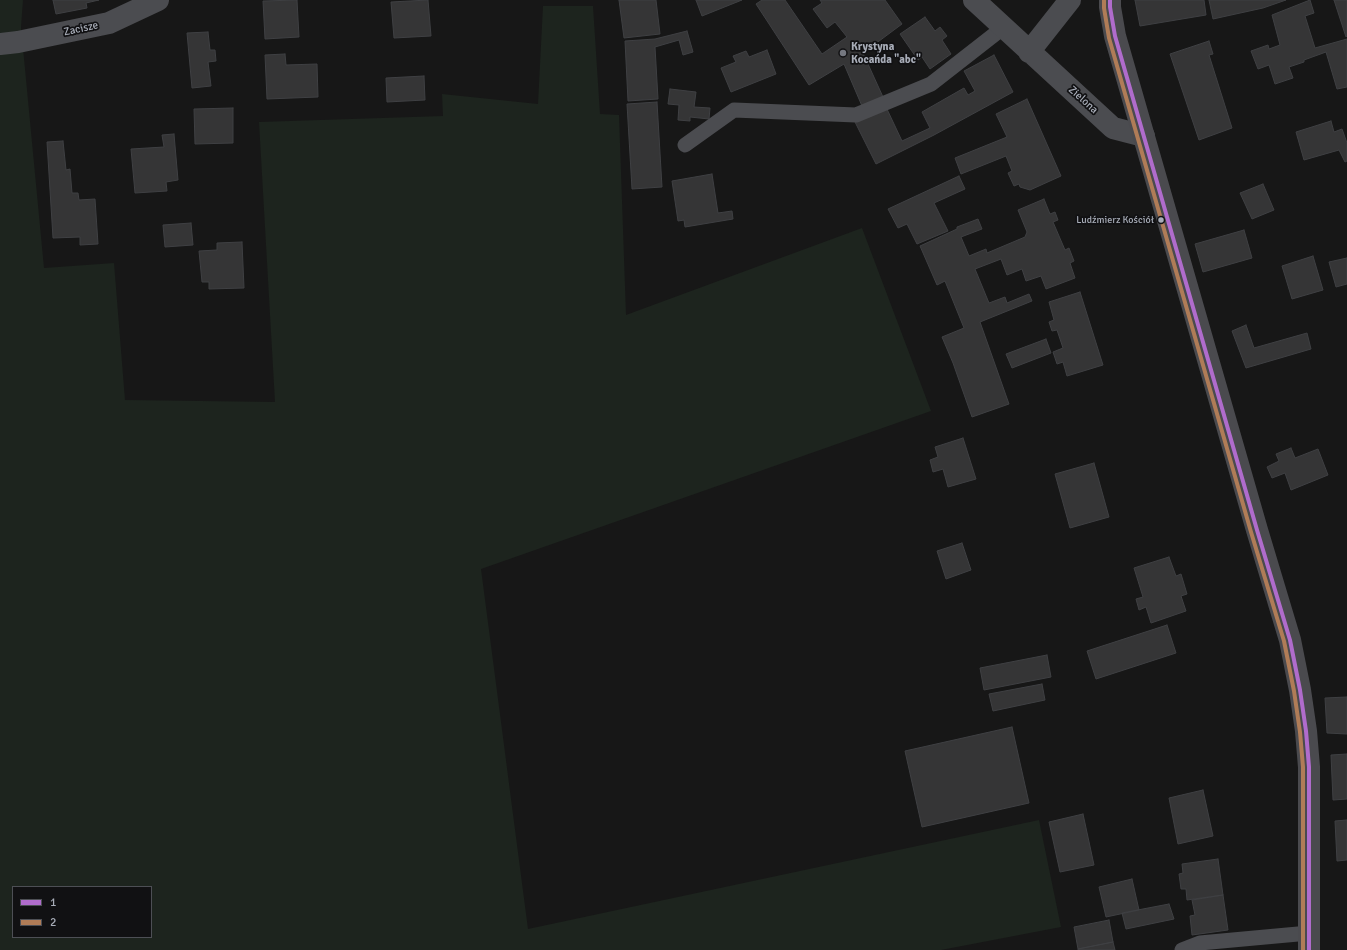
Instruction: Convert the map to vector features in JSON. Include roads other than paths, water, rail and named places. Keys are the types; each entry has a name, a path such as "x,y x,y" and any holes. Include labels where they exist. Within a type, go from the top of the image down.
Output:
{"street":[{"name":"Zacisze","path":"0,44 18,42 109,23 158,0"},
{"name":"Zielona","path":"974,0 1113,128 1144,136"},
{"path":"1029,52 1070,0"},
{"path":"1110,0 1115,36 1290,640 1300,690 1310,767 1309,942"}],"lane":[{"path":"685,145 734,110 856,115 930,84 1004,27"},
{"path":"1182,950 1200,943 1309,942"}],"place":[{"name":"Krystyna Kocańda \"abc\"","path":"843,53"},
{"name":"Ludźmierz Kościół","path":"1161,220"}]}
